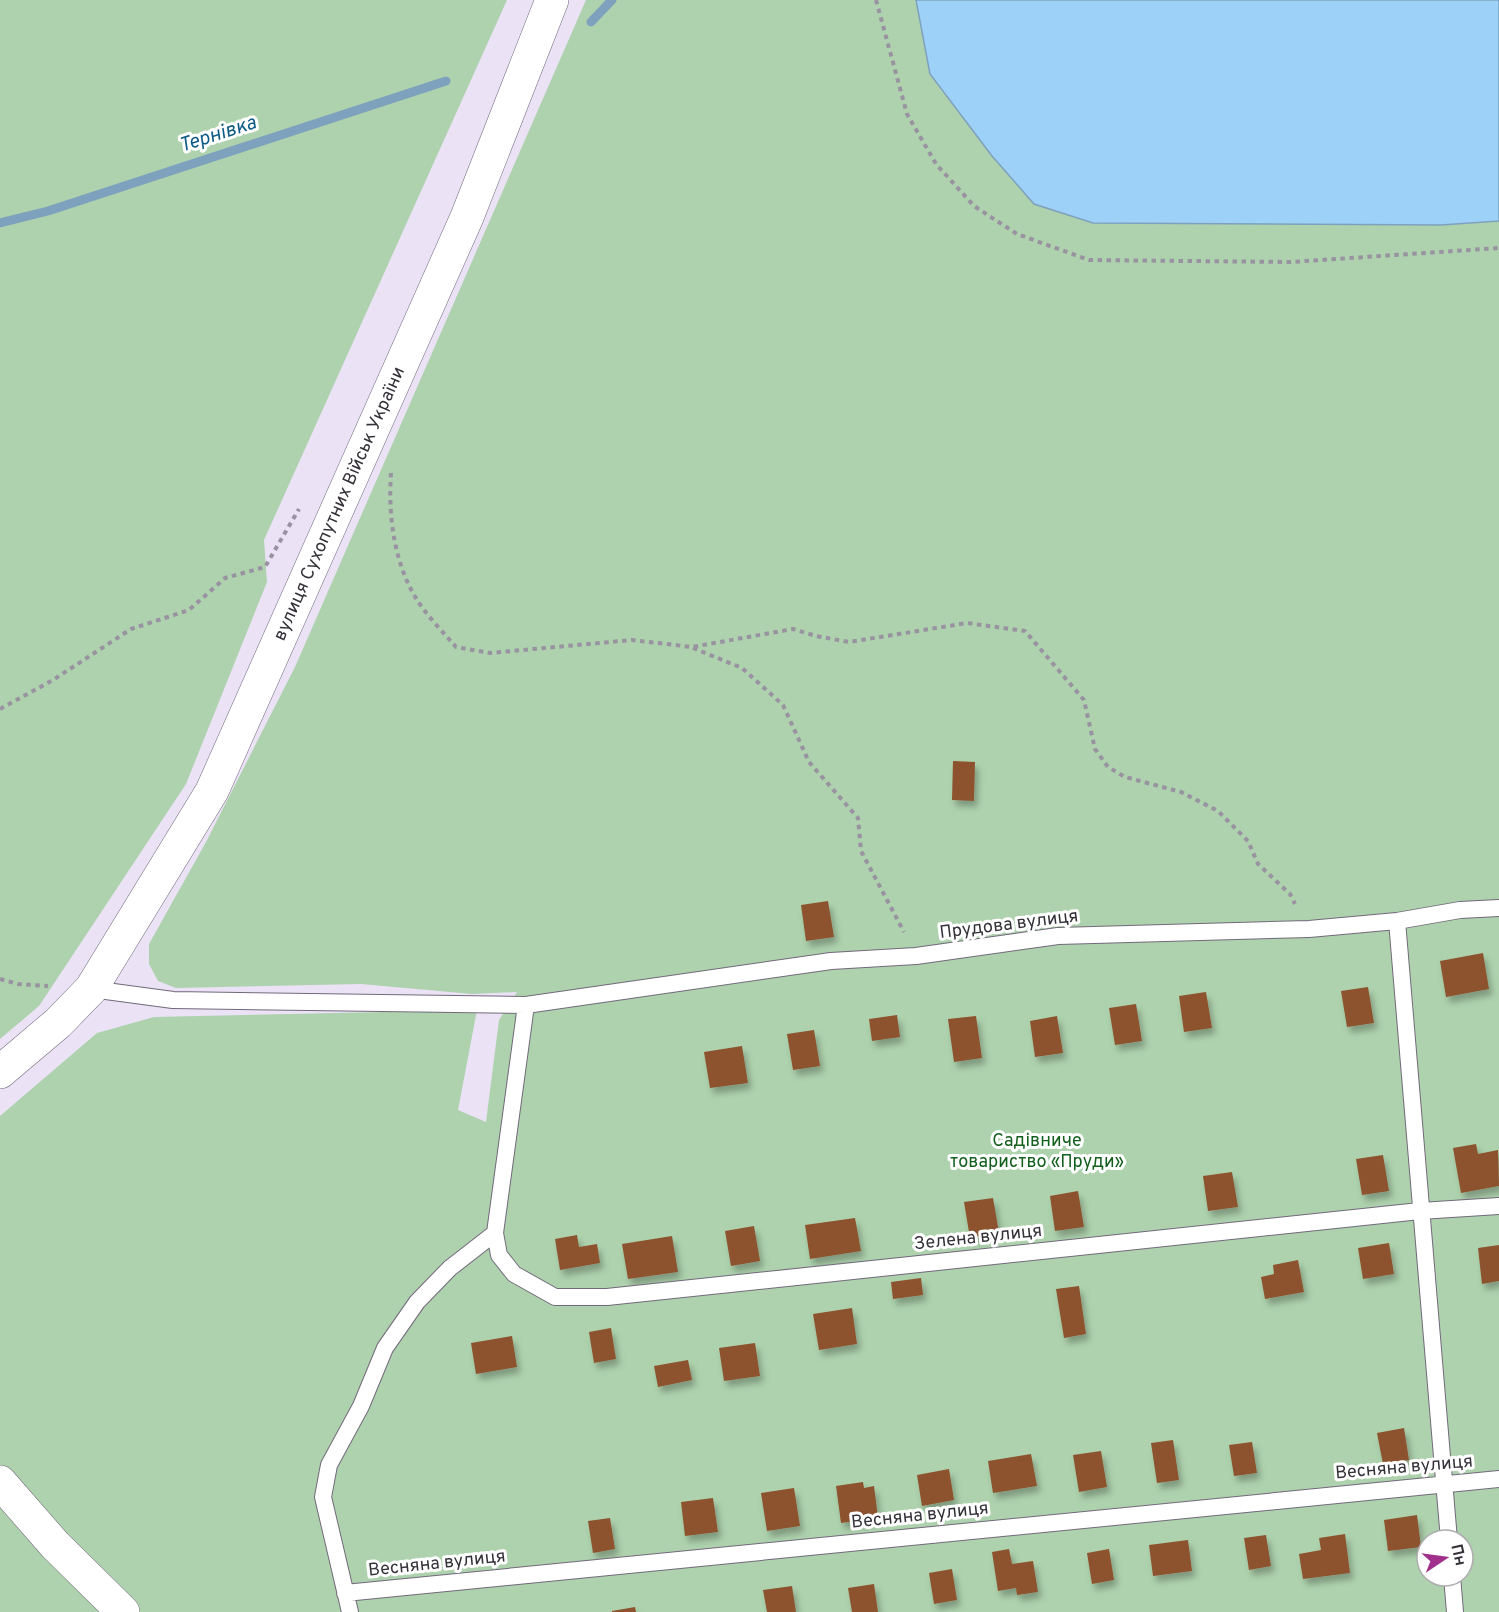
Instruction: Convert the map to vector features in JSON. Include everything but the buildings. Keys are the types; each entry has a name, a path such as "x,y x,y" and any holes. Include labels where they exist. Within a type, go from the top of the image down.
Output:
{"street":[{"name":"вулиця Сухопутних Військ України","path":"0,1071 58,1023 91,989 212,792 467,218 552,0"},
{"path":"0,1482 55,1545 123,1612"}],"lane":[{"name":"Прудова вулиця","path":"91,989 173,1000 526,1005 831,961 916,956 1058,936 1309,929 1397,921 1460,910 1499,908"},
{"path":"1397,921 1448,1528"},
{"path":"350,1612 323,1497 329,1465 361,1406 386,1348 417,1302 450,1268 495,1233 526,1005"},
{"name":"Зелена вулиця","path":"495,1233 499,1255 514,1274 555,1298 607,1297 1420,1211 1499,1206"},
{"name":"Весняна вулиця","path":"345,1593 1499,1479"},
{"path":"1453,1588 1455,1612"}],"path":[{"path":"876,0 907,114 936,164 974,206 1017,234 1089,260 1291,261 1499,248"},
{"path":"370,436 392,468 388,506 400,559 417,599 456,647 490,653 632,640 692,647 741,668 783,705 809,762 858,818 861,850 916,956"},
{"path":"0,709 53,680 131,629 189,610 225,578 265,567 302,506"},
{"path":"692,647 793,629 849,642 967,623 1025,631 1084,700 1095,749 1108,767 1125,777 1181,792 1218,811 1248,841 1258,864 1290,894 1309,929"}],"green space":[{"path":"0,0 507,0 264,540 267,582 186,784 39,1006 0,1039"},
{"name":"Садівниче товариство «Пруди»","path":"586,0 916,0 930,74 992,156 1034,204 1441,225 1499,221 1499,1612 0,1612 0,1116 97,1033 154,1017 477,1010 458,1110 486,1122 499,1020 517,992 472,994 361,984 176,988 158,981 149,964 149,944 206,842 295,667"}],"water":[{"path":"916,0 1499,0 1499,221 1441,225 1093,223 1034,204 992,156 930,74"}],"waterway":[{"name":"Тернівка","path":"591,22 612,0"},
{"name":"Тернівка","path":"0,223 48,211 446,81"}]}
